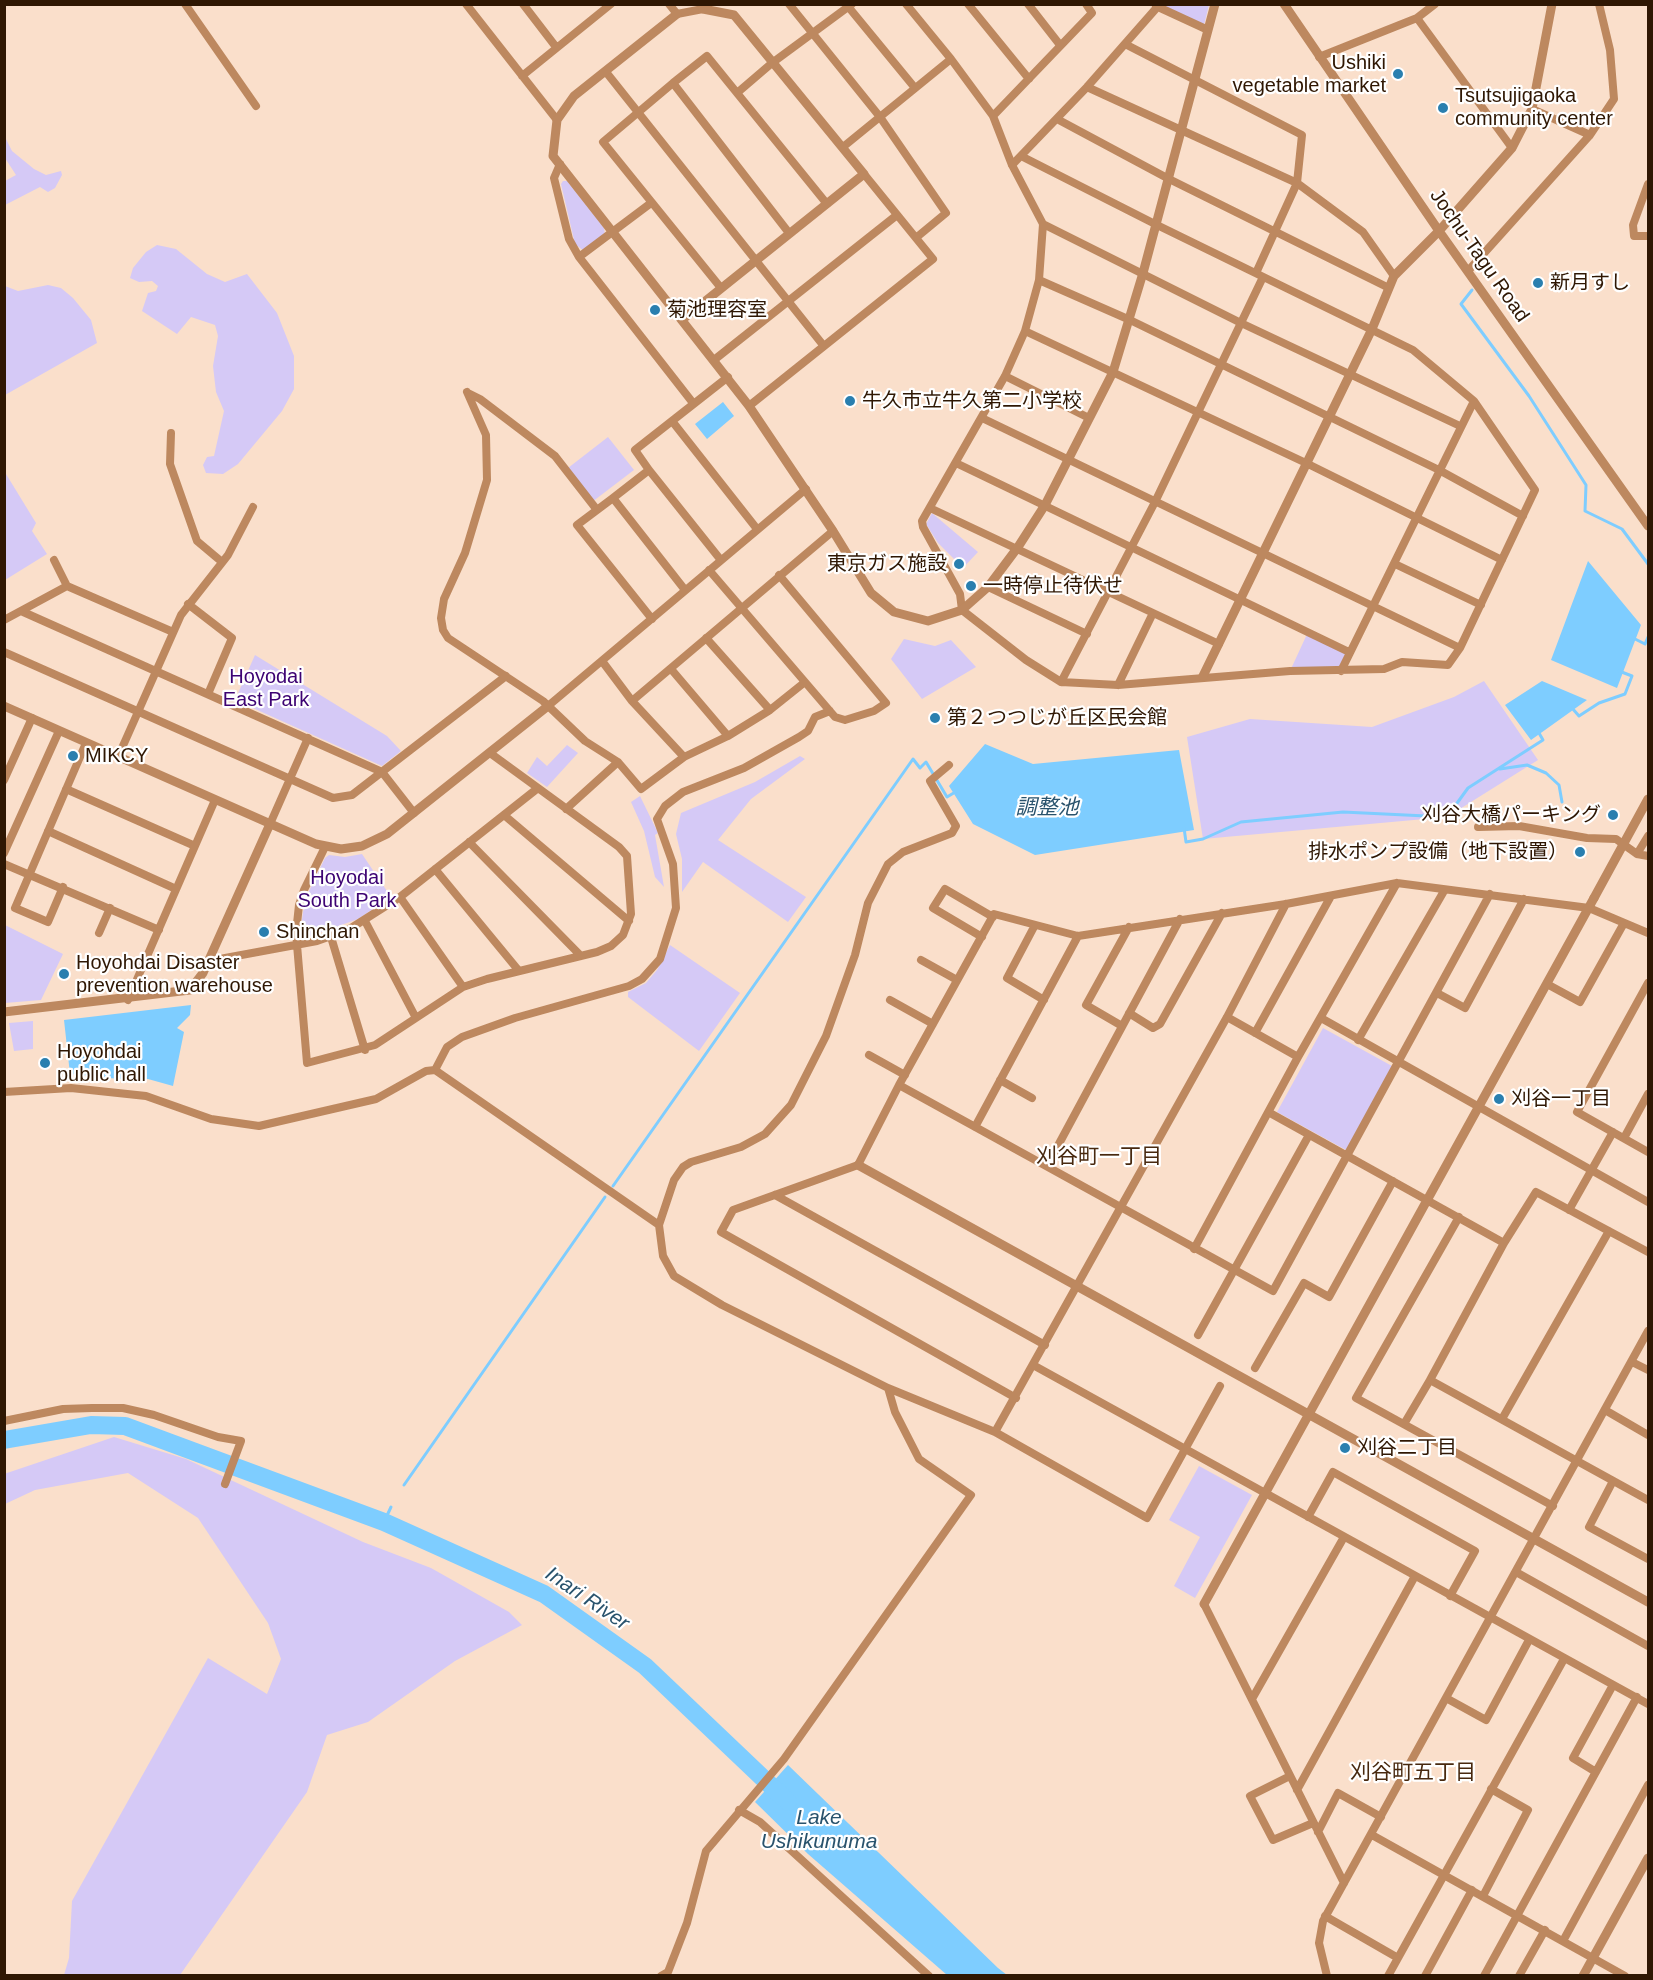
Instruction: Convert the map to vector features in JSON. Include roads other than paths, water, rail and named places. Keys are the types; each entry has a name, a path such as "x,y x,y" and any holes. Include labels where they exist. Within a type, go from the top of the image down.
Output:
{"street":[{"path":"185,4 256,106"},
{"path":"466,4 557,120"},
{"path":"523,4 556,47"},
{"path":"522,76 611,4"},
{"path":"669,4 677,14"},
{"path":"789,4 880,117 946,213 917,237"},
{"path":"906,4 993,116 1012,165 1043,224 1038,280 1025,331 1005,376 922,521 923,527 960,594 962,610 1026,660 1061,682 1118,685 1203,676 1384,669 1402,662 1448,665 1460,648 1534,490 1474,401 1413,350 1156,225 1021,156"},
{"path":"968,4 1029,79"},
{"path":"1028,4 1060,45"},
{"path":"993,116 1092,13 1086,4"},
{"path":"749,406 933,259 734,15 703,9 677,14 574,96 557,120 553,156 614,230 728,377 806,489 871,593 894,612 928,621 962,610 988,586 1018,547 1045,506 1113,372 1130,320 1215,4"},
{"name":"Jochu-Tagu Road","path":"1284,4 1439,231 1648,526"},
{"path":"1319,57 1417,18 1435,4"},
{"path":"1203,676 1327,417 1372,329 1394,276 1439,231 1512,148 1532,109 1552,4"},
{"path":"1468,271 1590,135 1614,99 1610,50 1599,4"},
{"path":"737,93 772,63 849,6 915,88"},
{"path":"1012,165 1087,87 1157,6 1208,30"},
{"path":"1417,18 1512,148"},
{"path":"1061,682 1155,502 1241,323 1275,230 1297,183 1302,135 1125,44"},
{"path":"721,288 603,142 673,83 707,56 826,204"},
{"path":"843,147 951,59"},
{"path":"606,72 787,304 823,345"},
{"path":"673,83 789,233"},
{"path":"1087,87 1297,183 1363,232 1394,276"},
{"path":"1532,109 1590,135"},
{"path":"1057,119 1169,179 1389,288"},
{"path":"560,164 554,178 569,239 579,257 693,403"},
{"path":"683,319 864,174"},
{"path":"1648,184 1633,225 1634,236 1648,236"},
{"path":"579,257 651,203"},
{"path":"714,360 897,215"},
{"path":"1043,224 1241,323 1460,426"},
{"path":"1038,280 1130,320 1439,470 1523,516"},
{"path":"1025,331 1306,463 1502,561"},
{"path":"1005,376 1089,418"},
{"path":"720,559 635,450 728,377"},
{"path":"597,510 555,456 480,399 467,392 486,435 487,480 465,553 444,599 441,618 448,638 548,706 585,741 618,762 641,789 684,757 728,736 770,710 804,682"},
{"path":"1341,671 1474,401"},
{"path":"982,418 1460,648"},
{"path":"672,421 758,529"},
{"path":"171,433 170,464 193,531 197,541 222,562"},
{"path":"956,463 1240,597 1349,652"},
{"path":"649,470 577,525 652,619"},
{"path":"4,706 325,847 341,849 362,846 387,834 490,753 806,489"},
{"path":"613,498 685,590"},
{"path":"118,757 172,632 188,604 222,562 253,507"},
{"path":"930,508 1018,547 1109,593 1219,644"},
{"path":"632,701 833,531"},
{"path":"54,560 68,586 172,632"},
{"path":"1395,564 1481,605"},
{"path":"709,570 835,717 844,720 874,711 886,703 779,576"},
{"path":"4,620 68,586"},
{"path":"988,586 1087,634"},
{"path":"188,604 232,638 208,694"},
{"path":"21,611 382,772 414,813"},
{"path":"1118,685 1153,613"},
{"path":"706,638 770,710"},
{"path":"4,652 333,798 352,795 506,676"},
{"path":"602,661 632,701 684,757"},
{"path":"671,669 728,736"},
{"path":"435,1070 447,1047 462,1037 515,1017 629,986 642,979 660,959 675,908 673,864 657,819 665,806 682,792 744,768 799,737 808,731 815,717 830,711"},
{"path":"4,780 8,763 32,718"},
{"path":"4,853 59,731"},
{"path":"4,1012 128,1000 190,990 199,982 308,738"},
{"path":"63,887 48,922 15,908 30,868 86,743"},
{"path":"325,847 299,905 295,944 307,1063 365,1050 384,1041 463,987 606,949 623,935 629,921 631,908 627,856 619,847 490,753"},
{"path":"566,809 618,762"},
{"path":"949,765 930,782 957,826 952,833 903,852 888,864 875,885 855,955 826,1036 791,1105 765,1134 741,1147 691,1162 683,1167 674,1180 659,1225 663,1256 674,1275 722,1305 888,1388 995,1432 1147,1518 1220,1386"},
{"path":"209,960 331,937 365,921 400,897 538,788"},
{"path":"66,789 195,846"},
{"path":"1344,1883 1204,1604 1648,799"},
{"path":"128,1000 215,800"},
{"path":"504,815 629,921"},
{"path":"1478,827 1519,826 1587,838 1616,839 1637,854 1648,856"},
{"path":"48,831 176,889"},
{"path":"1637,854 1648,836"},
{"path":"470,842 581,956"},
{"path":"4,864 63,887 159,930"},
{"path":"435,869 519,971"},
{"path":"1194,1249 1396,883"},
{"path":"1016,1398 720,1232 733,1210 858,1165 899,1085 994,914 1078,936 1286,904 1396,883 1589,908 1648,933"},
{"path":"982,937 933,908 945,889 993,917"},
{"path":"1358,1040 1444,891"},
{"path":"899,1085 1120,1209 1273,1291 1490,894"},
{"path":"1255,1033 1331,896"},
{"path":"400,897 463,987"},
{"path":"1437,993 1465,1008 1524,899"},
{"path":"995,1432 1227,1017 1286,904"},
{"path":"99,933 110,908"},
{"path":"1129,1013 1153,1028 1160,1024 1222,913"},
{"path":"1047,1166 1180,919"},
{"path":"365,921 416,1018"},
{"path":"1546,984 1580,1002 1624,923"},
{"path":"1035,925 1007,978 1044,1000"},
{"path":"1122,1026 1086,1005 1129,927"},
{"path":"975,1127 1078,936"},
{"path":"331,937 365,1050"},
{"path":"921,960 957,980"},
{"path":"1648,983 1577,1112 1648,1152"},
{"path":"890,1000 933,1024"},
{"path":"1227,1017 1298,1057"},
{"path":"1321,1018 1399,1064 1648,1202"},
{"path":"869,1055 905,1075"},
{"path":"4,1092 71,1088 146,1096 211,1119 259,1126 376,1099 426,1071 435,1070 659,1225"},
{"path":"1000,1080 1032,1098"},
{"path":"1624,1138 1648,1094"},
{"path":"1270,1113 1504,1243"},
{"path":"1569,1209 1593,1171 1613,1132"},
{"path":"1198,1335 1309,1134"},
{"path":"858,1165 1648,1602"},
{"path":"1255,1368 1304,1283 1329,1297 1393,1181"},
{"path":"1404,1424 1504,1243 1536,1192 1648,1252"},
{"path":"775,1195 1045,1344"},
{"path":"1459,1217 1356,1398 1553,1506"},
{"path":"1502,1419 1609,1231"},
{"path":"1327,1976 1319,1943 1325,1916 1372,1835 1648,1331"},
{"path":"1632,1362 1648,1370"},
{"path":"1033,1365 1648,1704"},
{"path":"1430,1380 1648,1500"},
{"path":"661,1976 668,1972 687,1923 706,1851 784,1759 971,1495 919,1459 895,1412 888,1388"},
{"path":"4,1421 63,1409 123,1408 239,1445 225,1484"},
{"path":"1605,1410 1648,1435"},
{"path":"1308,1517 1333,1472 1475,1551 1450,1596"},
{"path":"1613,1481 1589,1527 1648,1559"},
{"path":"1252,1699 1344,1537"},
{"path":"1516,1572 1648,1646"},
{"path":"1297,1790 1415,1576"},
{"path":"1446,1698 1486,1720 1529,1640"},
{"path":"1388,1976 1564,1659"},
{"path":"1596,1772 1573,1758 1613,1685"},
{"path":"1484,1976 1637,1698"},
{"path":"1290,1776 1250,1796 1273,1840 1314,1823"},
{"path":"1563,1941 1648,1785"},
{"path":"1483,1896 1528,1810 1491,1790"},
{"path":"1318,1832 1338,1793 1381,1817"},
{"path":"739,1810 760,1822 929,1976"},
{"path":"1372,1835 1624,1976"},
{"path":"1583,1976 1648,1857"},
{"path":"1425,1976 1472,1890"},
{"path":"1325,1916 1398,1958"},
{"path":"1519,1976 1545,1930"}],"water":[{"path":"723,402 734,416 707,439 695,424"},
{"path":"1588,561 1641,625 1617,688 1551,660"},
{"path":"1542,681 1587,700 1531,740 1505,705"},
{"name":"調整池","path":"985,744 1033,764 1179,750 1194,830 1035,855 973,824 949,786"},
{"path":"191,1005 190,1015 177,1028 184,1032 173,1086 148,1079 129,1080 70,1074 64,1020"},
{"name":"Lake Ushikunuma","path":"788,1765 1007,1975 947,1975 808,1854 755,1802"}],"waterway":[{"path":"1472,290 1461,304 1529,396 1586,485 1585,511 1622,529 1648,564"},
{"path":"1633,638 1645,644 1648,637"},
{"path":"1572,708 1579,716 1599,703 1625,694 1632,676 1619,671"},
{"path":"1184,828 1186,842 1203,839 1241,822 1343,812 1447,817 1468,788 1543,740 1539,733"},
{"path":"613,1186 913,759 920,768 926,762 947,797 957,791"},
{"path":"1500,769 1527,765 1546,773 1559,785 1562,802"},
{"path":"404,1485 605,1197"},
{"name":"Inari River","path":"4,1440 91,1425 125,1426 384,1522 544,1594 645,1666 788,1802"},
{"path":"384,1522 391,1507"}],"place":[{"name":"Ushiki vegetable market","path":"1398,74"},
{"name":"Tsutsujigaoka community center","path":"1443,108"},
{"name":"新月すし","path":"1538,283"},
{"name":"菊池理容室","path":"655,310"},
{"name":"牛久市立牛久第二小学校","path":"850,401"},
{"name":"東京ガス施設","path":"959,564"},
{"name":"一時停止待伏せ","path":"971,586"},
{"name":"第２つつじが丘区民会館","path":"935,718"},
{"name":"MIKCY","path":"73,756"},
{"name":"刈谷大橋パーキング","path":"1613,815"},
{"name":"排水ポンプ設備（地下設置）","path":"1580,852"},
{"name":"Shinchan","path":"264,932"},
{"name":"Hoyohdai Disaster prevention warehouse","path":"64,974"},
{"name":"Hoyohdai public hall","path":"45,1063"},
{"name":"刈谷一丁目","path":"1499,1099"},
{"name":"刈谷二丁目","path":"1345,1448"}],"district":[{"name":"刈谷町一丁目","path":"1099,1157"},
{"name":"刈谷町五丁目","path":"1413,1773"}],"park label":[{"name":"Hoyodai East Park","path":"266,688"},
{"name":"Hoyodai South Park","path":"347,890"}]}
